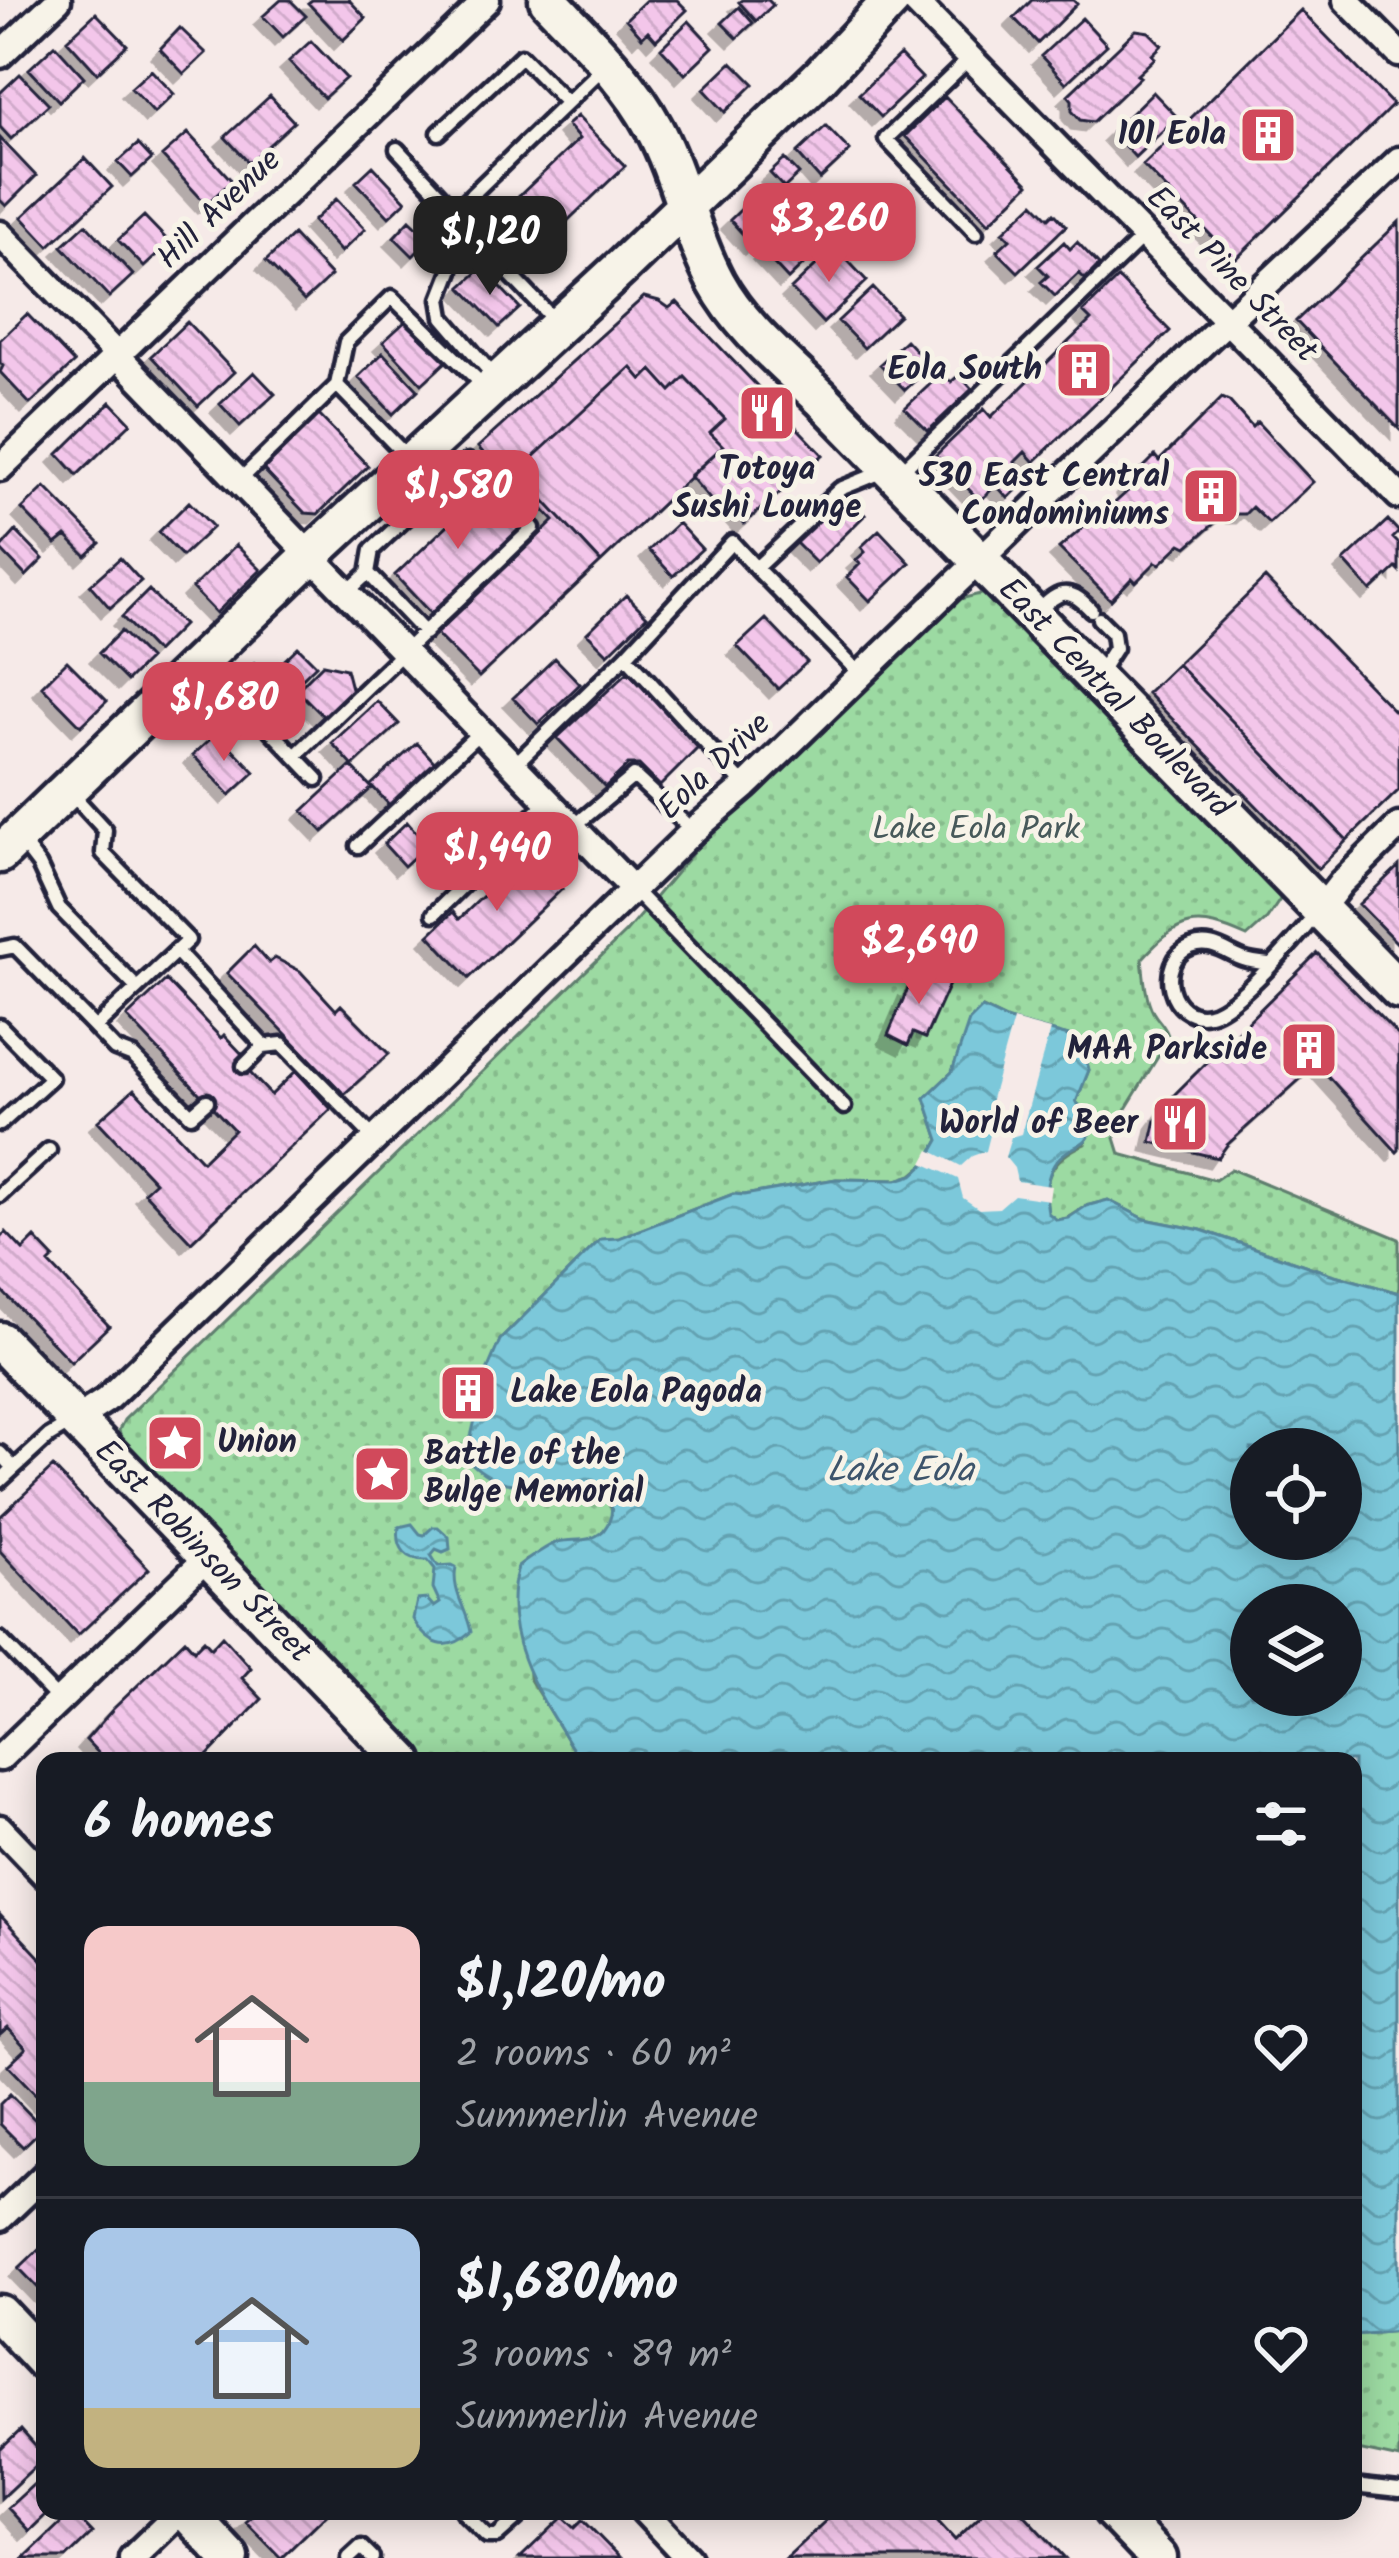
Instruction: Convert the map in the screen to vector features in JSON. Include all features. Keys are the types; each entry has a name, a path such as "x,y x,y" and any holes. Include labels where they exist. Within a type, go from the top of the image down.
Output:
{"street":[{"path":"0,55 58,0"},
{"name":"Hill Avenue","path":"0,468 487,0"},
{"name":"East Central Boulevard","path":"548,0 608,64 654,128 699,247 736,312 1399,990"},
{"path":"6,837 68,790 310,556 377,519 417,456 819,78 892,0"},
{"name":"East Pine Street","path":"913,0 1399,496"},
{"path":"1346,0 1399,54"},
{"name":"Eola Drive","path":"75,1420 106,1400 693,831 746,786 1399,160"},
{"path":"0,234 633,890"},
{"path":"1320,910 1399,826"},
{"name":"East Robinson Street","path":"0,1341 395,1752"},
{"path":"0,1758 207,1558"},
{"path":"0,1828 36,1866"},
{"path":"0,2218 36,2184"},
{"path":"0,2314 36,2352"},
{"path":"132,2558 174,2520"},
{"path":"193,2520 230,2558"},
{"path":"652,2520 688,2558"},
{"path":"1122,2520 1158,2558"}],"lane":[{"path":"439,133 521,56 567,103"},
{"path":"970,58 886,139 976,233"},
{"path":"455,212 608,64"},
{"path":"398,149 558,325"},
{"path":"756,568 839,489 892,473 1145,235"},
{"path":"451,271 440,299 443,317 492,385"},
{"path":"238,482 337,385 346,342 392,297 492,385"},
{"path":"337,385 448,479"},
{"path":"295,756 533,528 468,461 448,479 377,519 368,573 346,593"},
{"path":"513,766 626,656 732,542 860,675"},
{"path":"368,573 425,632"},
{"path":"1033,616 1065,592 1078,596 1113,633 1115,648 1095,679"},
{"path":"626,656 746,786"},
{"path":"270,730 317,779"},
{"path":"358,846 480,731"},
{"path":"573,827 634,776 693,831"},
{"path":"68,790 105,830 104,853 188,940 94,1028"},
{"path":"434,914 548,801"},
{"path":"6,837 39,865 59,908 137,988"},
{"path":"633,890 844,1107"},
{"path":"1270,964 1246,960 1210,944 1192,946 1172,966 1172,993 1192,1014 1215,1013 1230,1004 1296,939 1320,910"},
{"path":"0,949 15,946 115,1049 133,1056 191,1115 207,1101"},
{"path":"176,951 264,1046"},
{"path":"0,1026 51,1078 0,1124"},
{"path":"244,1066 264,1046 282,1044 375,1139"},
{"path":"0,1195 49,1150"},
{"path":"0,1480 75,1420"},
{"path":"0,1453 14,1468"},
{"path":"0,1640 61,1702"},
{"path":"1362,2487 1399,2492"},
{"path":"471,2520 487,2536 497,2536 515,2520"},
{"path":"349,2558 361,2547 372,2558"}],"green space":[{"name":"Lake Eola Park","path":"991,594 1285,892 1267,919 1247,937 1215,925 1190,924 1167,935 1142,959 1150,1006 1169,1039 1119,1120 1115,1138 1120,1154 1215,1180 1231,1169 1399,1239 1399,1293 1201,1230 1145,1219 1108,1200 1067,1218 1057,1220 1048,1214 1046,1190 1051,1171 1064,1156 1085,1144 1091,1116 1076,1102 1089,1070 1080,1039 1008,1020 983,1008 952,1072 925,1098 939,1140 926,1163 912,1175 897,1180 836,1179 733,1194 619,1238 600,1240 500,1340 466,1457 482,1470 513,1483 583,1485 602,1496 612,1511 612,1520 595,1537 553,1544 525,1561 529,1678 574,1752 417,1752 121,1440 119,1430 124,1420 626,932 696,849 960,599"},
{"path":"1399,2331 1399,2459 1362,2451 1362,2334"}],"water":[{"name":"Lake Eola","path":"982,1008 1080,1039 1089,1070 1076,1102 1093,1123 1084,1141 1051,1169 1048,1213 1057,1220 1068,1218 1108,1200 1145,1219 1201,1230 1399,1293 1399,2331 1362,2334 1362,1752 575,1752 528,1669 514,1620 518,1567 554,1543 598,1535 607,1525 611,1505 594,1487 506,1483 466,1458 486,1373 500,1340 601,1239 619,1238 733,1194 836,1179 897,1180 913,1175 939,1140 925,1098 952,1072 969,1021"},
{"path":"412,1524 420,1534 438,1527 449,1537 450,1549 436,1549 431,1555 438,1566 456,1567 457,1592 471,1632 454,1643 432,1640 413,1619 417,1600 427,1599 434,1607 440,1603 433,1588 435,1569 428,1560 414,1558 401,1547 399,1527"}],"pier":[{"path":"1013,1020 1050,1030 1021,1134 1011,1137 1005,1157 1017,1181 1051,1186 1049,1200 1014,1195 999,1208 979,1209 963,1198 958,1179 923,1163 930,1150 961,1166 986,1151 991,1131 984,1124"}],"building":[{"path":"281,0 290,0 306,16 283,37 263,16"},
{"path":"349,0 366,18 343,40 308,3"},
{"path":"646,0 677,0 687,10 656,40 648,31 642,37 626,19"},
{"path":"768,0 773,5 756,21 739,2"},
{"path":"1032,0 1073,0 1077,4 1038,43 1014,18"},
{"path":"739,7 753,23 737,38 722,23"},
{"name":"101 Eola","path":"1301,10 1393,105 1235,260 1143,165"},
{"path":"96,13 127,45 97,73 67,40"},
{"path":"1082,18 1107,45 1066,83 1041,56"},
{"path":"689,21 713,47 685,74 661,48"},
{"path":"180,28 206,53 184,74 160,49"},
{"path":"1136,30 1149,32 1162,45 1152,55 1155,58 1093,122 1080,120 1068,95"},
{"path":"311,41 346,78 324,98 289,61"},
{"path":"55,45 84,77 59,101 29,69"},
{"path":"900,55 922,78 881,117 859,94"},
{"path":"732,62 754,84 725,112 704,89"},
{"path":"151,70 174,94 154,113 131,88"},
{"path":"20,74 49,104 11,139 0,127 0,93"},
{"path":"1153,92 1177,117 1135,157 1112,132"},
{"path":"270,96 294,122 249,163 225,137"},
{"path":"945,97 1029,184 989,223 905,136"},
{"path":"577,116 625,166 519,267 470,216 481,205 495,219 579,139 567,125"},
{"path":"826,126 850,151 820,179 797,153"},
{"path":"188,133 232,181 206,204 162,156"},
{"path":"0,138 36,176 6,206 0,200"},
{"path":"138,144 152,159 132,177 118,162"},
{"path":"85,158 112,187 49,246 22,217"},
{"path":"785,159 799,174 784,188 770,173"},
{"path":"373,166 406,201 389,217 356,182"},
{"path":"761,190 785,214 753,245 730,220"},
{"path":"336,199 365,229 341,252 313,221"},
{"path":"1034,203 1066,226 1018,272 997,251 1010,239 1003,232"},
{"path":"144,216 170,243 144,267 118,240"},
{"path":"410,220 430,239 413,256 394,237"},
{"path":"1399,222 1399,429 1296,321"},
{"path":"86,224 133,275 109,297 62,246"},
{"path":"786,229 812,256 788,279 762,251"},
{"path":"293,235 331,276 304,301 266,261"},
{"path":"1064,242 1070,249 1077,242 1099,265 1085,279 1079,273 1055,296 1041,282 1048,276 1038,266"},
{"path":"835,247 867,281 823,323 791,289"},
{"path":"482,268 520,308 499,327 461,287"},
{"name":"Eola South","path":"1118,278 1170,331 1034,462 1025,452 1015,462 1029,478 1008,498 996,485 980,501 936,455 984,409 991,417 1091,320 1083,312"},
{"path":"873,288 899,315 864,348 838,321"},
{"path":"644,297 669,308 677,302 823,455 744,524 727,505 715,505 690,476 723,446 710,433 725,419 685,377 671,391 652,370 642,380 631,367 529,461 535,468 524,479 601,562 479,677 436,634 554,521 522,487 518,491 478,447"},
{"path":"27,314 74,363 30,404 0,372 0,340"},
{"path":"408,319 447,361 422,384 383,342"},
{"path":"187,322 234,372 198,406 151,356"},
{"path":"906,340 930,366 905,390 880,364"},
{"path":"383,353 418,390 393,414 358,377"},
{"path":"631,367 642,380 652,370 671,391 685,377 725,419 710,433 723,446 601,562 524,479 535,468 529,461"},
{"path":"254,372 275,394 240,426 220,404"},
{"path":"942,373 951,382 959,375 972,389 928,431 905,408"},
{"name":"530 East Central Condominiums","path":"1222,398 1252,427 1257,422 1313,482 1269,523 1252,507 1245,514 1231,509 1187,547 1181,544 1136,582 1132,578 1111,600 1059,548 1129,490 1125,486 1155,456 1159,461"},
{"path":"111,402 131,423 77,475 58,454"},
{"path":"317,413 368,466 318,514 305,513 261,467"},
{"path":"45,487 100,543 86,556 66,536 56,544 22,509"},
{"path":"486,489 522,528 431,614 395,575"},
{"path":"843,494 865,515 816,563 795,542"},
{"path":"189,502 213,527 182,556 159,532"},
{"path":"1388,520 1399,532 1393,538 1399,544 1399,571 1396,568 1371,591 1344,561"},
{"path":"678,523 702,549 673,576 649,550"},
{"path":"879,530 910,563 870,601 847,577 860,564 856,560 865,552 861,547"},
{"path":"16,531 43,559 26,576 0,549"},
{"path":"236,545 261,570 216,613 192,588"},
{"path":"120,558 141,581 110,608 90,585"},
{"path":"1265,578 1399,716 1399,790 1347,840 1177,664"},
{"path":"149,590 183,625 156,652 122,617"},
{"path":"626,595 647,616 608,654 587,633"},
{"path":"766,619 807,662 778,689 737,646"},
{"path":"121,631 149,659 127,681 99,653"},
{"path":"298,647 316,665 279,701 271,693 261,703 238,679 254,663 267,677"},
{"path":"555,658 580,684 538,724 513,698"},
{"path":"67,661 107,701 81,726 42,686"},
{"path":"323,664 346,669 352,692 325,718 297,690"},
{"path":"1177,664 1347,840 1318,869 1147,693"},
{"path":"628,672 699,747 660,786 639,765 628,765 605,787 557,738"},
{"path":"377,701 399,724 353,766 332,743"},
{"path":"217,733 255,772 230,795 193,755"},
{"path":"417,743 438,766 392,808 371,785"},
{"path":"351,766 372,788 323,832 303,811"},
{"path":"407,822 427,845 404,866 384,844"},
{"path":"521,847 562,889 469,978 429,935 453,912 459,919 504,876 498,869"},
{"path":"1399,866 1399,945 1359,904"},
{"path":"254,946 269,963 275,958 300,971 336,1010 341,1005 389,1054 344,1094 227,973"},
{"name":"MAA Parkside","path":"1317,953 1399,1036 1399,1150 1317,1064 1218,1158 1151,1142 1156,1120 1175,1094"},
{"path":"921,969 950,982 925,1038 913,1033 908,1045 888,1035"},
{"path":"166,980 242,1054 237,1059 271,1095 296,1071 331,1109 191,1242 144,1192 155,1182 98,1121 134,1089 202,1161 234,1130 127,1017"},
{"path":"6,1232 23,1250 35,1238 54,1258 49,1263 109,1326 71,1362 0,1289 0,1238"},
{"name":"Lake Eola Pagoda","path":"471,1380 480,1389 477,1401 466,1405 457,1396 460,1383"},
{"path":"53,1467 149,1569 78,1635 0,1551 0,1517"},
{"path":"222,1636 251,1668 242,1678 262,1699 211,1752 97,1752 86,1740 185,1640 194,1650 204,1640 211,1648"},
{"path":"0,1915 36,1953 36,2095 8,2065 26,2048 8,2028 0,2035"},
{"path":"10,2094 36,2121 36,2135 23,2147 0,2124 0,2104"},
{"path":"36,2252 36,2286 19,2268"},
{"path":"21,2430 36,2447 36,2465 1,2498 0,2450"},
{"path":"36,2482 36,2520 41,2520 29,2531 8,2508"},
{"path":"64,2520 80,2520 92,2533 66,2558 24,2558"},
{"path":"248,2520 321,2520 281,2558"},
{"path":"560,2520 575,2528 583,2520 620,2558 520,2558"},
{"path":"826,2520 937,2520 955,2540 976,2520 1029,2520 1065,2558 786,2558"}],"place":[{"name":"101 Eola","path":"1268,135"},
{"name":"Eola South","path":"1084,370"},
{"name":"Totoya Sushi Lounge","path":"767,413"},
{"name":"530 East Central Condominiums","path":"1211,496"},
{"name":"MAA Parkside","path":"1309,1050"},
{"name":"World of Beer","path":"1180,1124"},
{"name":"Lake Eola Pagoda","path":"468,1393"},
{"name":"Union","path":"175,1443"},
{"name":"Battle of the Bulge Memorial","path":"382,1474"}]}
